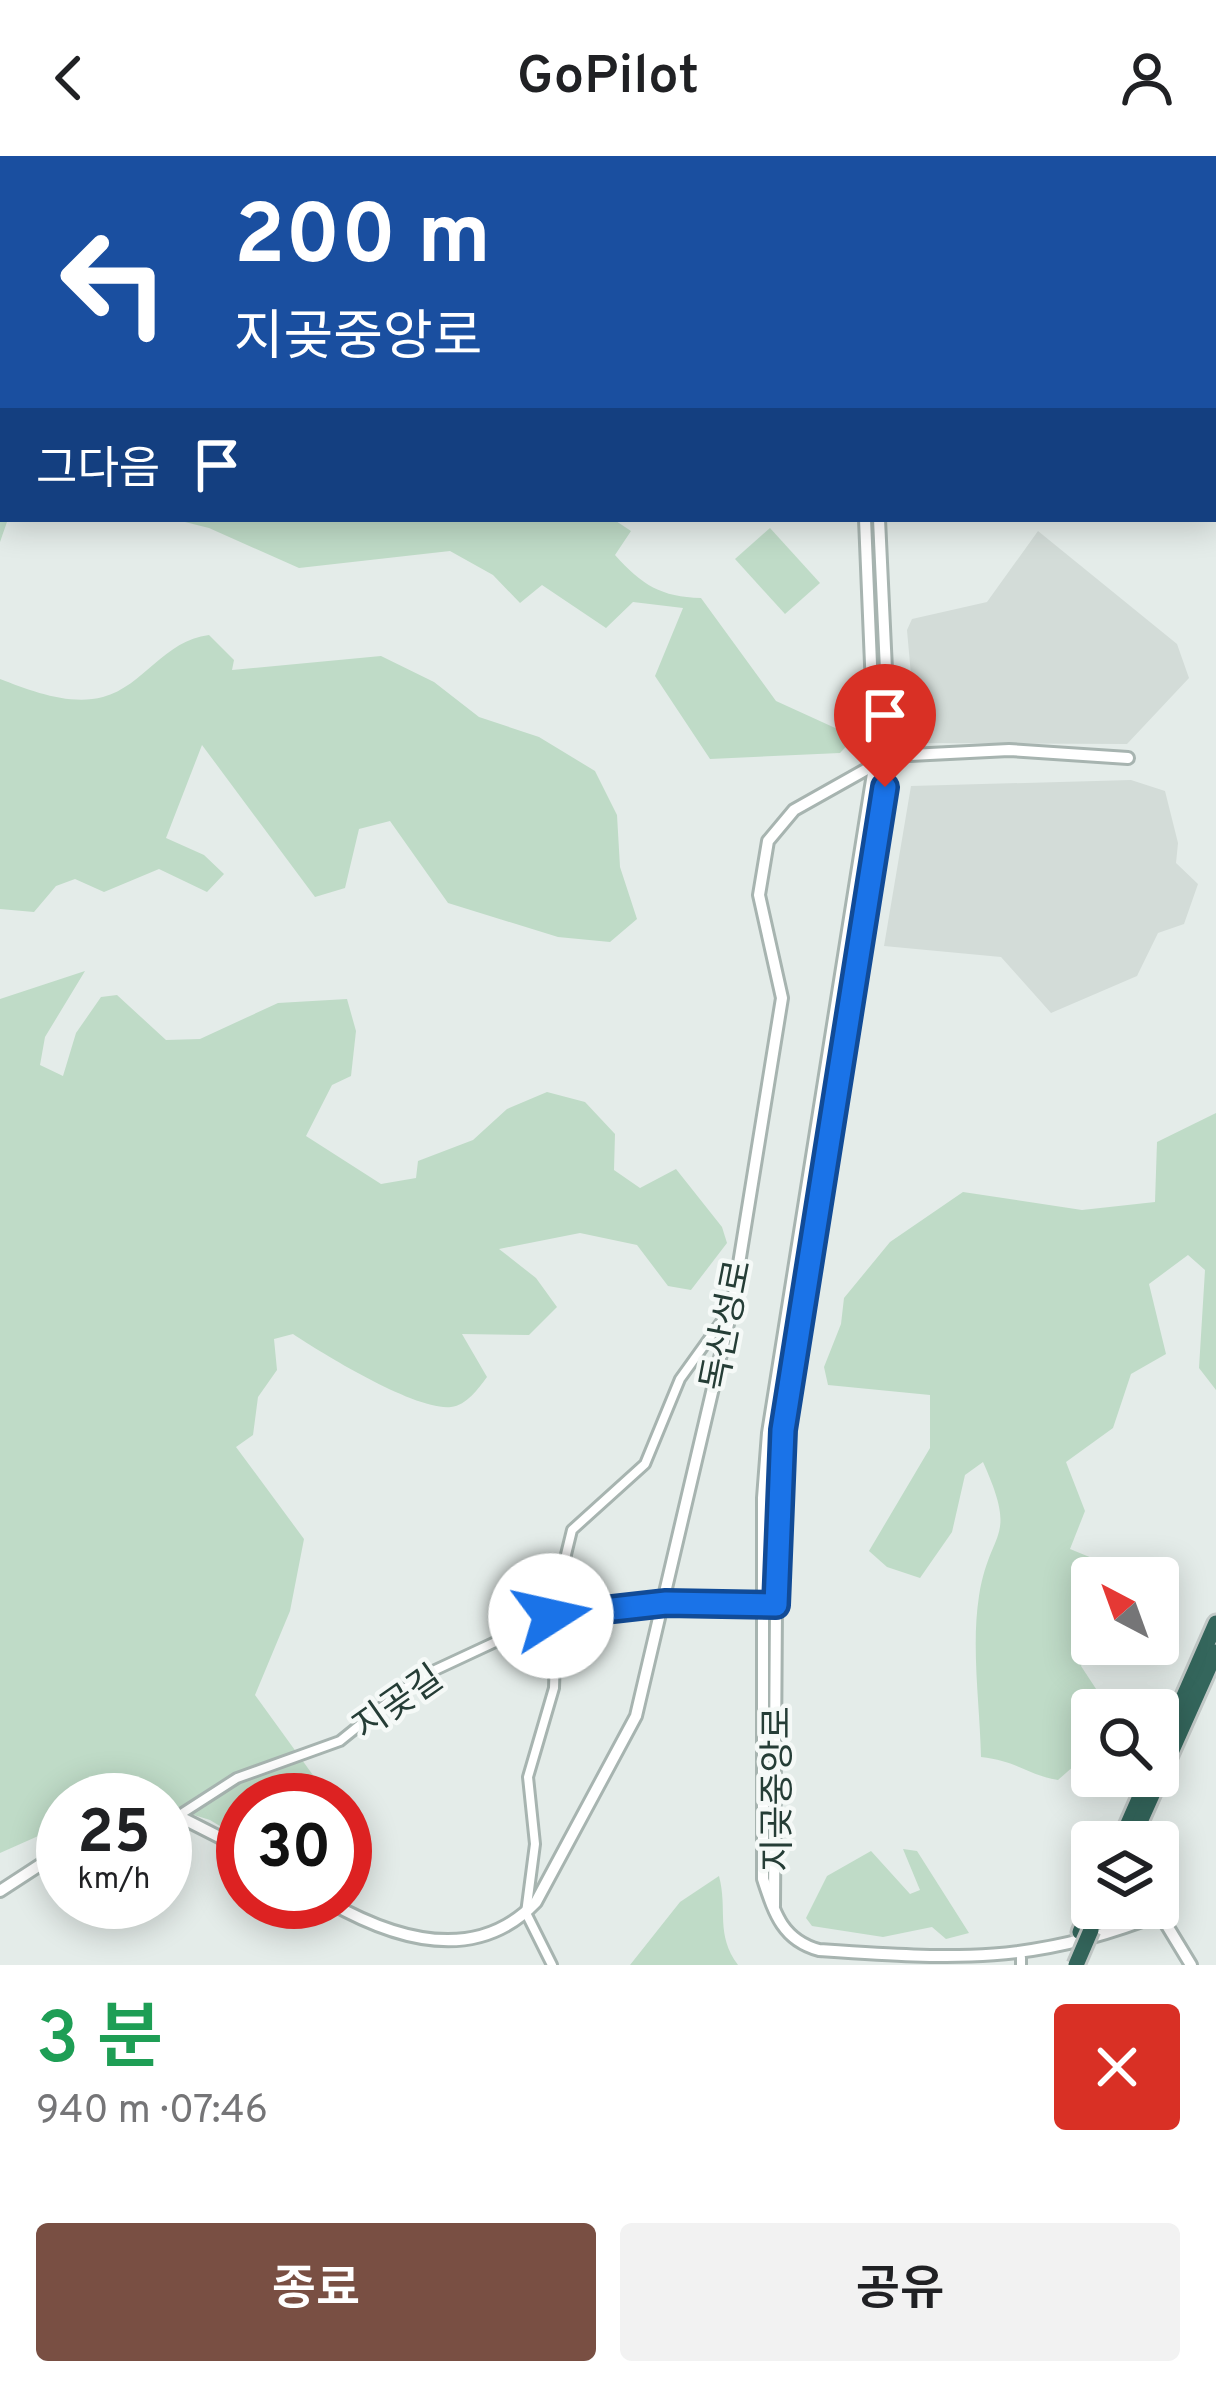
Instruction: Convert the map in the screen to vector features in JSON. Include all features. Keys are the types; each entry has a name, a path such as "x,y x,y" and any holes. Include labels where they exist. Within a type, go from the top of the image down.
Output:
{"highway":[{"path":"1179,1715 1211,1654 1216,1623"},
{"path":"1140,1821 1198,1679"},
{"path":"1065,1965 1086,1931"},
{"path":"1076,1965 1086,1931"}],"street":[{"path":"865,522 875,760"},
{"path":"879,522 890,756 1009,750 1129,758"},
{"name":"독산성로","path":"526,1913 623,1748 666,1603 732,1306 782,998 759,895 764,853 794,810 875,760 890,756"},
{"name":"지곶중앙로","path":"770,1605 783,1430 890,756"},
{"name":"지곶중앙로","path":"875,760 769,1433 763,1879 773,1910 792,1938 819,1950 1021,1961"},
{"path":"732,1306 680,1379 645,1464 572,1530 551,1616 666,1603 770,1605"},
{"name":"지곶길","path":"192,1804 236,1778 340,1741 418,1678 539,1626 551,1616"},
{"path":"539,1626 555,1657 554,1688 528,1777 535,1844 526,1913 552,1965"},
{"path":"0,1892 36,1868"},
{"path":"372,1926 424,1944 468,1938 526,1913"},
{"path":"1021,1961 1098,1939 1160,1914 1191,1965"}],"shaded area":[{"path":"1038,531 1177,644 1189,678 1127,744 917,743 907,630 912,619 987,602"},
{"path":"1131,780 1165,791 1178,843 1176,863 1198,884 1184,924 1158,933 1137,976 1051,1013 1001,957 884,946 911,786"}],"green space":[{"path":"185,522 618,522 631,531 615,555 634,574 663,592 701,598 776,701 855,737 840,753 710,759 655,676 683,608 633,602 606,628 542,585 520,603 493,575 450,551 299,568"},
{"path":"770,528 820,583 785,614 735,559"},
{"path":"209,635 234,660 232,670 381,656 434,682 479,717 539,737 595,771 617,815 620,867 637,919 610,942 558,937 448,903 390,821 359,829 345,888 315,897 202,745 166,838 204,855 224,874 207,892 159,869 104,892 75,879 56,886 34,912 0,909 0,679 64,698 103,697 131,683 179,645"},
{"path":"85,971 45,1037 40,1065 63,1076 76,1033 101,997 117,995 166,1040 200,1039 278,1003 347,999 356,1031 351,1076 332,1085 306,1136 381,1184 416,1178 418,1161 473,1140 507,1109 547,1092 585,1102 615,1134 614,1170 640,1188 676,1169 722,1227 727,1243 691,1290 668,1286 637,1245 580,1233 499,1249 536,1278 557,1307 529,1335 462,1334 487,1377 457,1406 435,1406 394,1391 293,1334 274,1339 277,1370 258,1397 253,1435 236,1447 304,1539 290,1611 255,1695 311,1773 216,1773 216,1824 192,1814 192,1773 36,1773 36,1837 0,1853 0,999"},
{"path":"1216,1113 1216,1390 1199,1368 1205,1270 1188,1255 1149,1284 1166,1354 1131,1374 1113,1428 1066,1462 1085,1511 1070,1549 1090,1557 1071,1557 1071,1665 1081,1665 1096,1689 1071,1689 1071,1769 1058,1780 981,1757 977,1615 1000,1521 983,1462 965,1475 952,1532 920,1578 887,1567 869,1551 930,1448 930,1395 828,1385 824,1367 841,1324 844,1298 890,1242 963,1192 1082,1210 1155,1202 1157,1142"},
{"path":"903,1849 917,1851 969,1933 946,1939 932,1927 883,1937 812,1926 806,1918 827,1876 871,1851 910,1894 920,1890"},
{"path":"719,1876 724,1932 738,1965 630,1965 680,1902"}],"route":[{"path":"551,1616 600,1606 776,1605 783,1430 885,787"}]}
